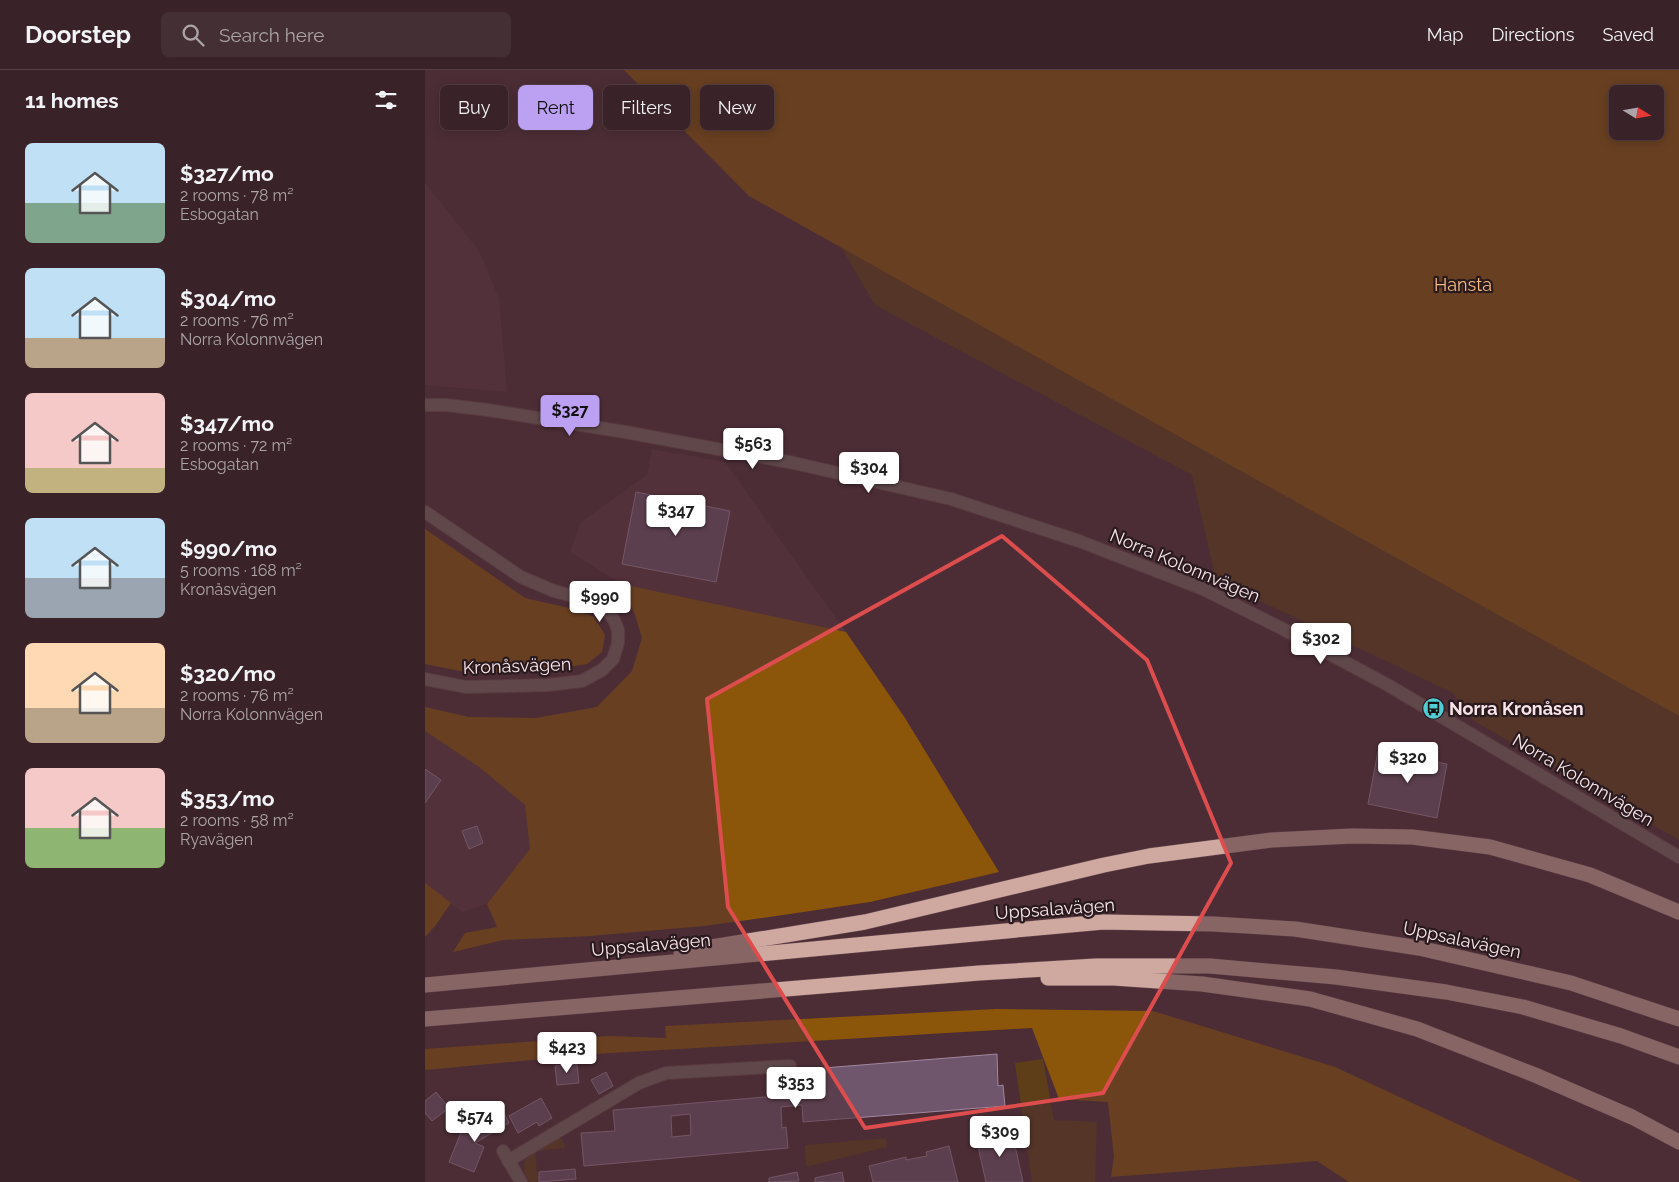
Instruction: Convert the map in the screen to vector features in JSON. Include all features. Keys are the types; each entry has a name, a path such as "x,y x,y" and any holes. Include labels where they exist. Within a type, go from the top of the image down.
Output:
{"highway":[{"path":"545,973 865,922 1104,865 1149,856 1272,840 1352,836 1412,837 1490,847 1581,873 1679,912"},
{"name":"Uppsalavägen","path":"425,985 1103,922 1213,924 1295,929 1419,948 1571,983 1679,1019"},
{"path":"425,1019 979,973 1096,966 1209,966 1336,977 1445,992 1523,1007 1621,1036 1679,1057"},
{"path":"979,973 1013,978 1113,978 1201,984 1310,999 1417,1029 1535,1075 1632,1117 1679,1140"}],"street":[{"name":"Norra Kolonnvägen","path":"425,405 446,405 488,410 625,432 794,463 951,499 1079,541 1203,589 1281,628 1386,684 1679,857"},
{"name":"Kronåsvägen","path":"425,512 521,577 554,591 591,601 607,610 615,620 618,630 618,643 613,659 602,670 583,681 548,685 466,687 425,679"},
{"path":"521,1182 506,1156 639,1083 666,1073 790,1066"}],"highlighted area":[{"path":"1002,536 1147,660 1231,863 1103,1093 865,1128 728,907 707,699"}],"shaded area":[{"path":"425,183 479,251 499,299 507,392 425,385"},
{"path":"841,247 1679,716 1679,840 1476,722 1469,716 1453,693 1216,580 1192,475 875,305"},
{"path":"652,449 725,462 846,632 622,584 570,552 581,522 647,475"},
{"path":"425,731 479,767 525,805 530,849 487,904 462,912 425,883"},
{"path":"1043,1059 1054,1120 1097,1122 1095,1182 1032,1182 1015,1063"},
{"path":"559,1137 564,1142 565,1148 535,1151 538,1182 529,1182 525,1173 524,1165 526,1159 537,1149"},
{"path":"886,1138 887,1147 806,1167 805,1145"}],"green space":[{"name":"Hansta","path":"624,70 1679,70 1679,716 749,196 684,130 690,130 690,85 639,85"},
{"path":"425,529 525,598 573,609 594,617 605,635 602,652 587,664 542,671 470,673 425,664"},
{"path":"622,584 846,632 905,718 999,872 870,902 790,914 704,926 590,936 503,940 453,952 465,933 497,927 487,904 530,849 525,805 479,767 425,731 425,707 469,717 536,718 597,707 632,671 642,638"},
{"path":"425,883 451,903 425,937"},
{"path":"996,1009 1153,1011 1335,1067 1582,1182 1349,1182 1317,1161 1111,1177 1114,1157 1108,1102 1059,1099 1032,1028 594,1054 425,1070 425,1049 609,1036 666,1038 665,1026"}],"building":[{"path":"636,492 730,511 716,582 622,564"},
{"path":"1378,751 1447,764 1437,818 1368,804"},
{"path":"425,769 441,780 425,803"},
{"path":"477,826 483,843 469,849 462,831"},
{"path":"997,1054 998,1086 1003,1085 1005,1106 803,1122 802,1105 781,1107 782,1128 786,1127 788,1148 584,1166 581,1133 615,1131 613,1110 800,1094 799,1070","holes":["690,1114 691,1135 672,1137 671,1116"]},
{"path":"577,1064 579,1083 557,1085 555,1066"},
{"path":"606,1072 613,1086 599,1094 591,1080"},
{"path":"436,1092 449,1108 432,1121 425,1113 425,1101"},
{"path":"541,1098 552,1118 539,1126 537,1122 518,1133 509,1116"},
{"path":"504,1113 509,1123 475,1143 484,1147 474,1172 449,1162 462,1130 465,1131 483,1120 485,1124"},
{"path":"1012,1132 1023,1182 986,1182 976,1138"},
{"path":"949,1146 958,1182 873,1182 869,1166 906,1157 906,1160 927,1156 926,1152"},
{"path":"575,1169 576,1179 539,1182 539,1172"},
{"path":"797,1172 799,1181 769,1182 769,1178"},
{"path":"842,1172 844,1182 815,1182 815,1178"}],"place":[{"name":"Norra Kronåsen","path":"1433,709"}]}
